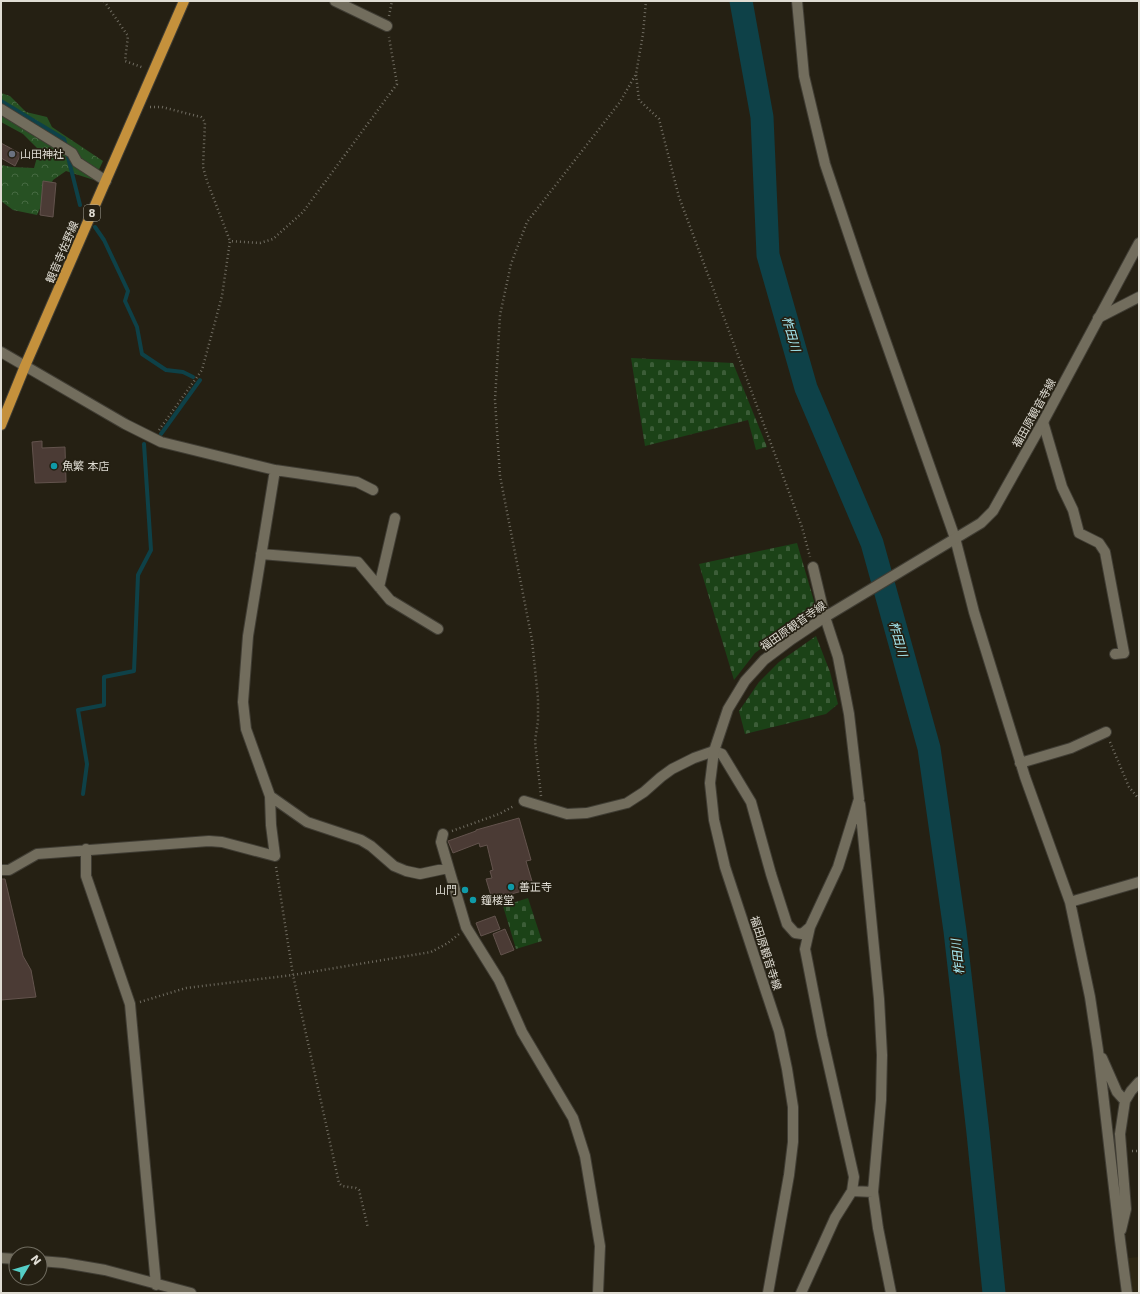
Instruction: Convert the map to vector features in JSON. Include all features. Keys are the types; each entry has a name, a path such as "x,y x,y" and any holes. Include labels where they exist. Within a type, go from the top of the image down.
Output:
{"main road":[{"name":"観音寺佐野線","path":"1,425 25,366 184,1"}],"street":[{"path":"335,1 387,26"},
{"path":"797,1 804,76 825,164 863,277 955,538 974,612 1020,763 1070,902 1090,997 1098,1050 1127,1293"},
{"path":"1,108 72,153 78,162 106,181"},
{"name":"福田原観音寺線","path":"768,1293 789,1175 793,1142 792,1107 787,1068 779,1032 725,867 714,820 710,783 714,751 728,709 745,681 764,660 792,639 825,617 981,523 993,511 1043,422 1139,243"},
{"path":"1098,318 1139,297"},
{"path":"1,352 124,424 161,442 275,470 357,482 373,490"},
{"path":"1043,422 1062,487 1072,510 1079,533 1099,543 1105,552 1124,653 1115,654"},
{"path":"1,870 9,870 37,854 209,841 222,842 275,856 271,825 270,796 246,729 243,702 248,636 275,470"},
{"path":"379,586 395,518"},
{"path":"261,554 358,562 390,600 438,629"},
{"path":"813,567 825,617 838,657 849,714 859,799 879,999 882,1055 881,1100 873,1192 878,1228 892,1293"},
{"path":"1020,763 1071,748 1106,732"},
{"path":"524,801 567,814 587,814 627,804 672,769 694,758 714,751 722,754 751,802 787,924 795,933 802,934 810,927"},
{"path":"270,796 307,822 362,840 394,866 406,871 420,874 448,868"},
{"path":"801,1293 835,1218 852,1191 854,1177 822,1036 805,949 810,927 838,867 859,799"},
{"path":"443,834 441,842 466,927 499,980 522,1032 573,1118 585,1156 600,1246 598,1293"},
{"path":"86,850 86,876 130,1004 156,1284"},
{"path":"1070,902 1139,882"},
{"path":"1098,1050 1117,1092 1126,1101"},
{"path":"1120,1240 1126,1209 1120,1134 1126,1101 1131,1091 1139,1082"},
{"path":"852,1191 873,1192"},
{"path":"48,1262 105,1270 191,1293"}],"path":[{"path":"104,1 128,36 125,61 145,69"},
{"path":"646,1 643,34 636,74 639,100 660,119 679,197 802,528 813,567"},
{"path":"230,241 260,243 273,239 303,212 397,84 387,26"},
{"path":"542,806 535,741 538,721 538,698 532,640 500,476 495,400 500,315 511,264 528,222 620,102 636,74"},
{"path":"138,106 162,107 201,117 205,122 203,167 230,241 222,296 202,370 163,425 152,437"},
{"path":"1106,732 1129,787 1139,799"},
{"path":"443,834 498,814 524,801"},
{"path":"275,856 293,975 339,1183 342,1186 356,1188 359,1190 368,1228"},
{"path":"130,1004 186,988 293,975 431,952 448,944 466,927"}],"shaded area":[{"path":"1139,1257 1139,1293 1132,1293 1128,1258"}],"green space":[{"path":"1,93 10,96 26,112 47,117 52,127 103,161 94,180 66,171 53,180 37,215 13,210 1,201 1,165 34,168 39,150 23,134 1,122"},
{"path":"631,358 733,363 767,447 756,450 748,420 645,446"},
{"path":"797,543 816,608 755,653 734,680 699,564"},
{"path":"816,636 830,672 838,704 826,714 745,734 739,711 759,682 779,662"},
{"path":"528,898 542,941 516,949 503,906"}],"building":[{"name":"山田神社","path":"1,143 21,154 15,166 1,158"},
{"path":"43,181 56,183 53,217 40,215"},
{"name":"魚繁 本店","path":"42,441 42,448 65,447 66,482 35,483 32,442"},
{"path":"519,818 531,860 526,861 534,888 492,899 486,879 492,878 490,871 493,870 487,845 480,847 479,843 453,853 448,841 476,830"},
{"path":"1,879 5,879 23,956 31,970 36,997 1,1000"},
{"path":"495,916 500,929 481,936 476,923"},
{"path":"505,929 514,950 501,955 493,934"}],"waterway":[{"name":"柞田川","path":"741,1 762,117 768,255 806,388 872,543 929,748 955,931 978,1133 994,1293"},
{"path":"1,101 64,139 66,146"},
{"path":"67,153 80,205"},
{"path":"95,227 104,240 128,291 125,301 137,327 142,354 166,370 183,372 193,377"},
{"path":"161,434 200,380"},
{"path":"83,794 87,764 78,710 104,705 104,677 134,671 138,575 151,550 144,444"}],"place":[{"name":"山田神社","path":"12,154"},
{"name":"魚繁 本店","path":"54,466"},
{"name":"善正寺","path":"511,887"},
{"name":"山門","path":"465,890"},
{"name":"鐘楼堂","path":"473,900"}]}
